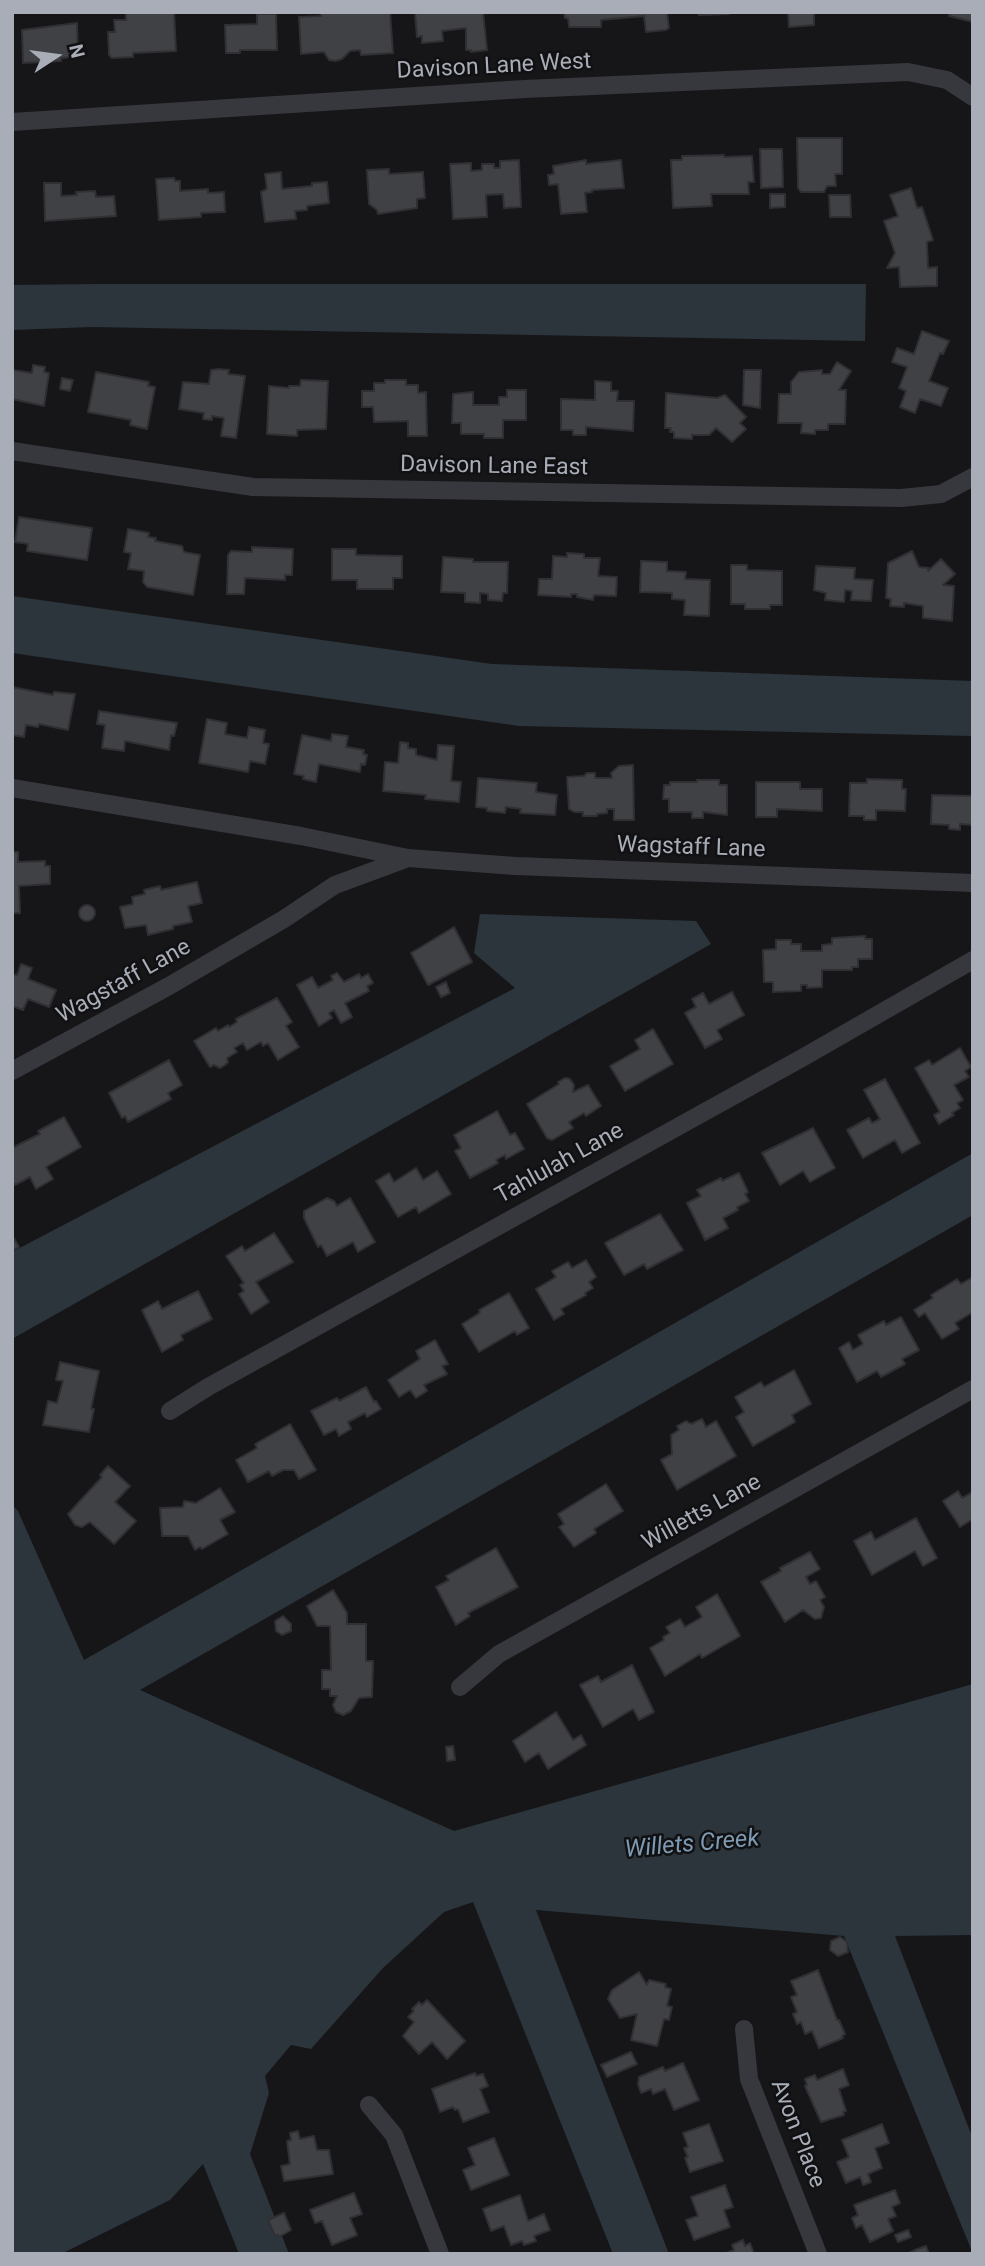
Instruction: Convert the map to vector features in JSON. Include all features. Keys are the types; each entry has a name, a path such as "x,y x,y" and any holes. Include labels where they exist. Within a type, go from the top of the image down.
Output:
{"street":[{"name":"Davison Lane West","path":"12,122 525,89 908,72 947,80 973,97"},
{"name":"Davison Lane East","path":"12,451 253,487 901,499 941,494 973,477"},
{"name":"Wagstaff Lane","path":"12,788 301,836 408,858 515,866 973,883"},
{"name":"Wagstaff Lane","path":"12,1072 284,919 335,885 408,858"},
{"name":"Tahlulah Lane","path":"170,1411 208,1387 802,1058 973,960"},
{"name":"Willetts Lane","path":"460,1687 499,1654 973,1389"},
{"name":"Avon Place","path":"744,2029 749,2079 818,2254"},
{"path":"369,2105 394,2135 440,2254"}],"water":[{"path":"866,284 865,341 92,327 12,330 12,285"},
{"path":"12,596 492,664 973,681 973,736 519,726 12,653"},
{"path":"480,914 696,921 711,944 12,1339 12,1252 515,988 474,953"},
{"name":"Willets Creek","path":"973,1153 973,1215 140,1690 454,1831 973,1684 973,1935 895,1936 973,2139 973,2254 844,1936 536,1910 669,2254 613,2254 473,1902 444,1912 383,1968 311,2049 291,2045 265,2076 269,2093 250,2154 289,2254 239,2254 203,2164 170,2200 61,2254 12,2254 12,1505 18,1511 84,1660"}],"building":[{"path":"126,12 174,12 176,51 133,53 133,57 112,58 109,55 108,32 115,32 114,20 126,20"},
{"path":"324,12 390,12 393,53 361,55 360,50 350,51 342,59 335,61 329,60 324,52 301,54 299,17 321,16 320,13"},
{"path":"417,12 483,12 487,50 466,50 466,28 442,31 443,41 422,43 422,36 417,37"},
{"path":"564,12 667,12 669,28 646,32 644,16 601,20 601,27 569,27"},
{"path":"699,12 729,12 729,14 699,15"},
{"path":"788,12 814,12 814,25 789,27"},
{"path":"950,12 973,12 973,22 949,16"},
{"path":"257,14 276,14 277,50 240,50 240,53 226,53 225,25 257,24"},
{"path":"77,23 78,57 61,58 61,61 23,63 22,30"},
{"path":"797,138 842,138 842,174 835,174 836,186 827,186 824,192 801,192 798,188"},
{"path":"760,149 782,149 783,187 761,188"},
{"path":"682,156 752,156 754,182 748,182 749,194 711,194 712,206 673,208 671,160 682,160"},
{"path":"519,160 521,207 504,208 503,194 486,195 487,217 453,219 450,164 471,163 471,171 482,170 482,164 494,164 494,168 500,168 500,161"},
{"path":"586,160 586,164 621,160 624,188 592,190 585,193 587,212 561,214 558,184 549,185 548,175 554,174 553,166"},
{"path":"389,169 389,174 423,172 425,198 417,199 417,208 378,214 369,204 367,170"},
{"path":"281,172 282,189 327,182 329,203 307,206 307,210 295,211 296,219 265,222 261,192 267,189 265,174"},
{"path":"174,178 175,181 180,181 180,191 208,189 208,193 224,192 225,212 159,220 156,179"},
{"path":"44,183 61,183 61,196 95,191 96,197 114,196 116,216 45,221"},
{"path":"911,188 917,208 922,207 933,240 927,242 928,268 937,267 937,286 900,287 899,267 887,268 895,253 884,221 898,216 890,195"},
{"path":"770,194 785,194 785,207 770,208"},
{"path":"829,195 850,195 851,217 830,217"},
{"path":"922,331 949,341 943,354 940,353 929,381 948,388 941,406 920,399 915,413 900,407 906,391 899,388 907,367 892,362 897,348 914,354"},
{"path":"837,362 851,371 839,390 846,390 845,424 828,424 828,430 815,430 815,434 801,433 802,423 778,423 779,394 791,394 791,382 799,372 822,370 822,374 830,374"},
{"path":"33,365 45,367 44,372 49,373 44,406 12,399 13,370 32,373"},
{"path":"211,370 229,370 228,374 245,376 236,438 221,436 224,418 212,416 212,420 203,419 204,413 179,409 183,382 209,384"},
{"path":"744,370 761,370 760,408 743,405"},
{"path":"96,372 149,382 148,386 155,387 147,429 130,425 131,420 88,412"},
{"path":"62,378 73,380 70,391 60,389"},
{"path":"301,380 328,381 326,429 297,430 297,436 267,434 269,386 300,386"},
{"path":"385,380 406,380 406,385 418,385 418,393 426,392 427,436 408,436 408,421 374,422 373,407 362,407 362,391 374,391 374,383 385,383"},
{"path":"595,381 611,382 611,391 618,391 617,401 634,401 633,431 586,427 586,435 573,435 573,430 561,430 561,399 595,400"},
{"path":"507,390 526,390 526,420 503,420 503,438 484,438 484,434 461,434 461,423 452,423 453,394 473,392 473,405 499,405 499,397 507,397"},
{"path":"666,393 717,398 725,395 746,417 740,423 746,429 732,442 716,428 709,435 692,435 692,439 674,438 674,432 670,432 671,428 665,428"},
{"path":"19,517 92,528 87,560 27,551 28,544 15,542"},
{"path":"128,529 149,533 148,537 156,538 155,541 182,546 184,552 200,555 193,595 147,587 143,582 144,571 128,569 131,553 124,552"},
{"path":"252,547 293,549 292,575 285,575 285,580 245,578 244,594 227,594 228,555 231,551 252,552"},
{"path":"332,549 356,549 356,555 402,556 402,578 393,578 393,589 357,589 357,580 332,580"},
{"path":"912,551 919,567 929,568 928,571 941,559 955,574 943,585 954,586 952,621 923,618 923,606 904,603 904,607 890,606 891,599 886,598 888,563"},
{"path":"567,553 584,554 584,558 600,558 598,576 617,577 616,596 594,595 593,600 577,597 577,594 571,594 571,597 538,595 539,579 552,579 553,556 567,557"},
{"path":"443,557 473,559 473,562 508,562 507,593 503,593 502,601 488,600 488,594 480,593 480,603 465,602 465,593 441,592"},
{"path":"641,561 667,562 667,571 686,572 685,579 710,580 709,616 684,615 685,600 672,599 672,593 640,592"},
{"path":"731,565 747,565 747,570 782,571 782,605 770,605 770,609 745,609 745,604 731,604"},
{"path":"816,566 855,568 854,579 873,580 871,601 851,600 852,591 845,590 844,602 825,600 826,593 814,590"},
{"path":"12,687 53,695 54,692 75,694 68,730 39,724 38,727 26,725 24,737 12,735"},
{"path":"99,711 177,723 174,736 171,735 169,750 125,741 124,751 102,748 105,725 97,724"},
{"path":"207,719 227,723 225,734 247,738 249,727 265,730 263,743 269,744 265,764 250,761 248,772 199,763"},
{"path":"332,734 348,736 346,747 364,750 363,754 367,755 365,765 361,764 360,772 319,764 316,782 294,774 302,735 331,741"},
{"path":"400,742 408,743 408,748 416,749 416,755 437,760 438,745 454,746 451,781 461,782 459,802 425,799 426,795 383,791 385,762 398,763"},
{"path":"633,765 634,820 614,820 614,809 607,809 607,813 597,816 583,816 583,812 569,809 567,777 595,773 595,778 612,778 611,773 619,766"},
{"path":"478,778 537,783 536,792 557,795 555,815 520,813 521,809 506,807 505,813 476,807"},
{"path":"867,779 902,780 902,789 906,789 905,811 876,810 876,820 864,820 864,816 849,816 850,783 867,783"},
{"path":"719,780 719,785 727,785 727,815 703,812 703,818 692,818 692,812 669,812 669,799 663,799 664,785"},
{"path":"756,782 800,782 800,789 822,789 822,811 777,809 777,817 756,817"},
{"path":"932,795 973,796 973,825 960,824 960,830 949,829 949,825 931,824"},
{"path":"12,852 18,852 18,862 45,861 45,866 50,866 50,884 19,886 20,913 12,913"},
{"path":"197,882 202,903 188,906 192,922 148,935 146,925 125,928 120,907 133,904 132,897 145,894 144,890 160,886 161,890"},
{"path":"84,905 90,905 95,913 93,919 84,921 79,916 79,910"},
{"path":"454,927 472,962 428,985 411,953"},
{"path":"865,936 865,939 872,939 872,959 858,959 858,967 852,967 852,970 822,970 822,987 807,988 807,985 801,985 801,991 773,992 773,982 764,982 763,950 776,949 776,940 791,940 791,944 801,944 801,951 822,951 822,945 832,944 832,938"},
{"path":"21,964 32,968 28,979 56,990 49,1007 28,999 23,1010 12,1006 12,974 17,975"},
{"path":"337,973 344,982 359,974 361,978 368,974 373,983 367,986 369,991 345,1003 352,1017 341,1023 334,1010 329,1013 332,1018 319,1026 297,985 312,977 318,988 333,980 331,976"},
{"path":"446,982 450,993 441,997 436,987"},
{"path":"732,992 744,1015 717,1030 722,1039 705,1048 685,1013 696,1007 692,999 703,993 709,1004"},
{"path":"277,998 292,1022 286,1026 299,1047 278,1060 268,1043 263,1046 261,1042 247,1050 243,1043 234,1048 237,1052 227,1058 225,1065 220,1068 214,1065 210,1067 194,1041 216,1028 218,1031 228,1025 229,1027 237,1022 236,1019"},
{"path":"653,1029 673,1064 625,1091 610,1066 640,1049 635,1040"},
{"path":"960,1048 971,1067 965,1071 969,1077 954,1085 963,1100 957,1103 960,1108 952,1113 954,1115 939,1124 934,1115 940,1112 915,1068 929,1060 932,1065"},
{"path":"169,1060 182,1085 168,1093 171,1099 128,1122 125,1116 122,1118 109,1093"},
{"path":"565,1078 570,1079 574,1085 573,1092 588,1085 601,1106 586,1116 584,1113 569,1122 573,1128 552,1140 547,1138 527,1104"},
{"path":"885,1079 920,1143 902,1153 895,1140 863,1158 847,1130 869,1118 872,1123 880,1119 864,1090"},
{"path":"497,1111 510,1135 515,1133 524,1149 506,1159 505,1155 496,1160 498,1163 470,1178 455,1151 461,1148 454,1135"},
{"path":"64,1117 81,1147 46,1167 53,1179 36,1189 30,1177 15,1185 12,1181 12,1148 40,1134 38,1131"},
{"path":"813,1128 835,1168 810,1182 803,1171 780,1185 762,1153"},
{"path":"416,1168 423,1180 437,1171 451,1194 419,1213 416,1207 398,1217 376,1181 389,1173 394,1182"},
{"path":"739,1173 749,1201 723,1218 728,1228 705,1240 687,1203 701,1196 697,1190 721,1178 722,1181"},
{"path":"327,1198 337,1206 350,1198 375,1242 358,1252 353,1242 327,1256 321,1245 318,1247 304,1218 304,1211"},
{"path":"660,1214 683,1250 647,1269 644,1264 624,1275 605,1243"},
{"path":"274,1233 293,1262 256,1282 269,1302 251,1314 239,1294 244,1291 240,1285 244,1283 226,1256 242,1246 245,1251"},
{"path":"12,1235 19,1247 12,1251"},
{"path":"586,1260 596,1277 589,1282 593,1288 561,1309 564,1314 554,1320 536,1289 556,1277 552,1271 568,1262 572,1268"},
{"path":"973,1277 973,1312 955,1323 959,1329 942,1339 925,1313 919,1317 914,1310 933,1298 931,1295 957,1279 961,1284"},
{"path":"198,1291 212,1319 181,1335 183,1340 162,1352 142,1310 158,1301 162,1309"},
{"path":"509,1293 529,1328 517,1335 515,1331 479,1352 462,1324 478,1314 479,1310"},
{"path":"901,1317 919,1350 902,1359 905,1364 881,1377 877,1371 857,1382 839,1348 849,1342 853,1350 863,1344 858,1335 884,1321 886,1325"},
{"path":"435,1340 448,1364 442,1366 447,1374 424,1385 427,1391 416,1398 410,1390 399,1397 388,1380 420,1359 416,1351"},
{"path":"60,1362 99,1371 89,1432 43,1425 48,1401 57,1403 63,1381 56,1380"},
{"path":"794,1370 811,1404 792,1415 795,1422 753,1446 736,1417 744,1412 735,1397 761,1382 764,1387"},
{"path":"366,1387 381,1409 367,1417 365,1413 348,1422 351,1429 339,1436 336,1429 324,1435 311,1411"},
{"path":"702,1419 706,1427 716,1421 736,1456 677,1490 661,1460 672,1454 671,1435 679,1430 677,1426 686,1421 691,1424"},
{"path":"290,1424 316,1470 299,1479 294,1470 283,1470 272,1476 269,1471 248,1482 236,1460 257,1448 255,1444"},
{"path":"108,1466 130,1486 115,1502 136,1521 114,1544 90,1522 82,1527 75,1525 68,1514 102,1477 100,1475"},
{"path":"606,1484 623,1511 594,1529 596,1533 574,1547 559,1527 564,1524 558,1514"},
{"path":"220,1488 235,1512 220,1520 228,1534 202,1549 200,1547 195,1550 188,1536 162,1536 160,1508 183,1507 184,1501 196,1503"},
{"path":"958,1491 962,1498 973,1492 973,1519 960,1527 943,1501"},
{"path":"916,1518 937,1558 923,1566 915,1551 872,1575 854,1541 871,1532 875,1540"},
{"path":"496,1548 518,1587 468,1613 470,1616 456,1625 436,1587 449,1580 446,1576"},
{"path":"810,1552 820,1569 806,1577 810,1584 816,1581 825,1597 820,1600 824,1607 821,1618 815,1619 803,1610 785,1622 761,1582"},
{"path":"333,1590 347,1613 347,1624 366,1624 366,1661 373,1661 372,1697 359,1698 351,1711 343,1715 336,1712 333,1705 337,1696 330,1696 330,1689 322,1689 322,1670 331,1670 330,1626 317,1626 307,1606"},
{"path":"717,1594 740,1636 702,1658 700,1654 665,1676 650,1648 670,1633 666,1627 680,1619 685,1627 702,1617 696,1607"},
{"path":"283,1616 291,1624 291,1631 282,1635 276,1631 275,1621"},
{"path":"632,1665 654,1712 639,1720 633,1709 603,1727 580,1685 598,1676 601,1682"},
{"path":"556,1712 573,1740 581,1735 586,1745 548,1769 539,1753 525,1762 513,1741"},
{"path":"453,1746 455,1760 447,1761 446,1747"},
{"path":"840,1937 847,1942 848,1952 838,1956 830,1950 831,1941"},
{"path":"818,1970 845,2034 843,2038 819,2048 812,2031 805,2034 801,2022 797,2024 793,2014 797,2012 791,1997 797,1995 791,1981"},
{"path":"639,1972 647,1985 649,1980 666,1984 665,1987 671,1989 667,2006 672,2007 669,2020 664,2019 657,2046 631,2040 637,2014 620,2018 608,1999 612,1990"},
{"path":"427,2000 465,2041 447,2059 432,2042 419,2054 403,2036 414,2022 408,2017 414,2011 412,2009 419,2002 422,2005"},
{"path":"631,2052 637,2064 607,2077 601,2065"},
{"path":"683,2063 699,2100 674,2110 665,2089 653,2094 651,2089 641,2093 639,2077 663,2067 665,2071"},
{"path":"843,2069 849,2085 839,2089 846,2111 843,2112 844,2115 821,2122 805,2086 805,2079 815,2075 817,2080"},
{"path":"475,2073 476,2076 483,2074 488,2086 480,2089 489,2112 463,2122 458,2109 453,2107 440,2112 432,2089"},
{"path":"709,2124 723,2161 690,2172 684,2148 688,2147 683,2133"},
{"path":"882,2124 889,2143 875,2148 882,2168 868,2174 871,2182 863,2185 860,2177 846,2183 837,2162 849,2157 842,2140"},
{"path":"298,2131 300,2139 314,2136 317,2150 329,2150 333,2174 284,2181 281,2166 290,2164 287,2141 291,2140 290,2133"},
{"path":"494,2138 509,2175 471,2190 463,2170 475,2165 468,2148"},
{"path":"725,2185 733,2207 724,2210 730,2227 694,2240 686,2220 698,2216 691,2197"},
{"path":"895,2190 900,2203 892,2207 896,2216 888,2219 893,2231 870,2242 862,2225 856,2228 852,2218 858,2215 854,2205"},
{"path":"354,2193 362,2214 350,2218 357,2235 332,2245 322,2221 315,2223 310,2210"},
{"path":"520,2195 528,2221 544,2214 550,2230 534,2236 536,2241 524,2245 522,2241 511,2245 504,2226 491,2231 483,2209"},
{"path":"284,2213 291,2230 279,2237 275,2236 268,2220"},
{"path":"908,2230 911,2237 898,2242 895,2235"},
{"path":"743,2240 745,2246 750,2243 754,2254 724,2254 734,2250 732,2245"},
{"path":"926,2246 929,2254 907,2254 915,2250"}]}
